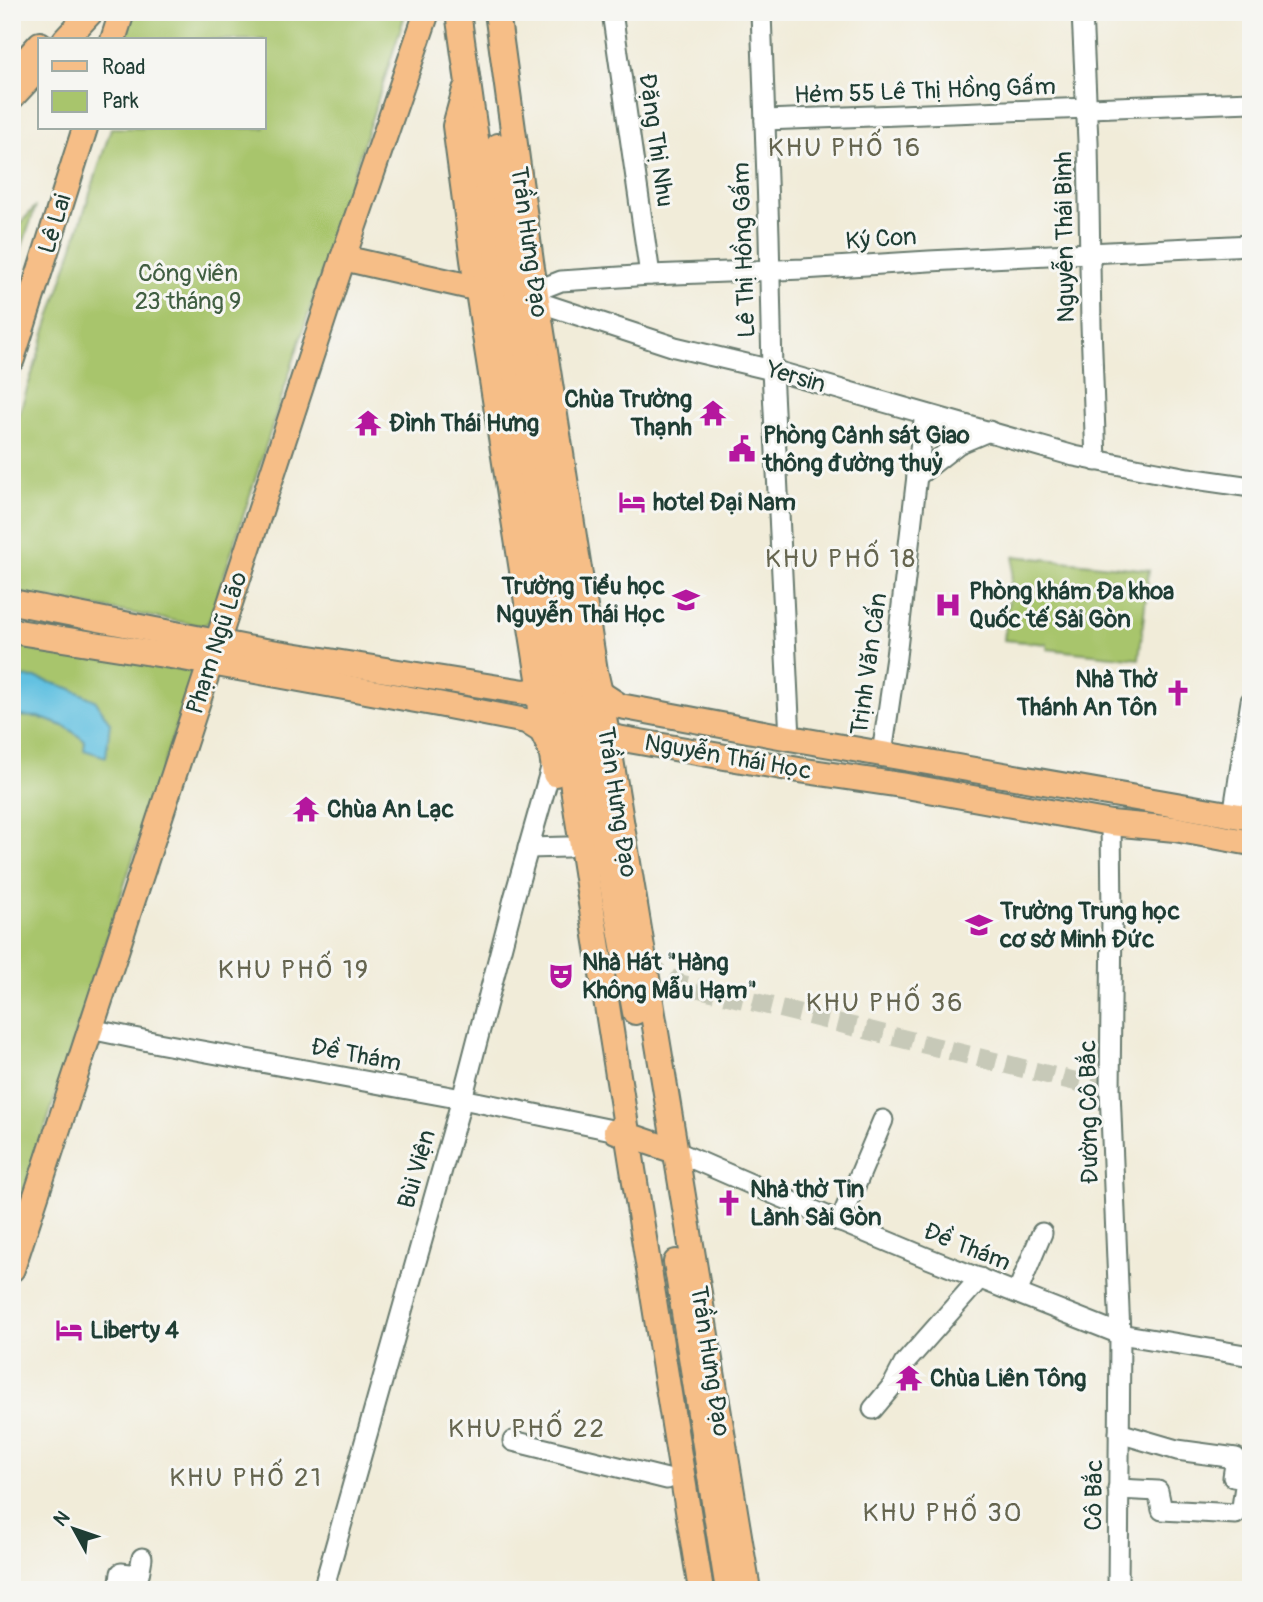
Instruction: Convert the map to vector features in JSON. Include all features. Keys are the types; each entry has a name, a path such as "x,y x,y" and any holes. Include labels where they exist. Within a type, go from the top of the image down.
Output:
{"main road":[{"path":"46,38 70,12"},
{"path":"67,38 91,12"},
{"path":"114,38 122,12"},
{"name":"Trần Hưng Đạo","path":"497,12 514,294 523,395 574,731 574,845"},
{"name":"Phạm Ngũ Lão","path":"12,1269 343,258 426,15 466,16"},
{"name":"Trần Hưng Đạo","path":"466,16 468,79 455,126 514,294"},
{"name":"Trần Hưng Đạo","path":"466,16 514,294 523,395 556,607 536,659 539,678 569,690"},
{"path":"12,75 38,46"},
{"path":"12,97 38,69"},
{"name":"Lê Lai","path":"12,359 84,130"},
{"name":"Yersin","path":"343,258 514,294"},
{"path":"12,602 214,653"},
{"path":"12,631 214,653"},
{"name":"Nguyễn Thái Học","path":"214,653 525,692 569,690 620,706 1242,817"},
{"name":"Nguyễn Thái Học","path":"214,653 574,731 1111,823 1175,829 1251,843"},
{"path":"512,690 536,659"},
{"name":"Trần Hưng Đạo","path":"569,690 574,731 617,858 720,1476 733,1562 728,1590"},
{"name":"Trần Hưng Đạo","path":"574,731 551,750 574,845 693,1589"},
{"path":"875,781 882,754"},
{"path":"620,1133 666,1148"},
{"path":"675,1479 720,1476"},
{"name":"Trần Hưng Đạo","path":"733,1562 748,1590"}],"street":[{"name":"Ðặng Thị Nhu","path":"612,12 650,275"},
{"name":"Lê Thị Hồng Gấm","path":"761,12 772,370 790,738"},
{"name":"Nguyễn Thái Bình","path":"1082,12 1096,460"},
{"name":"Hẻm 55 Lê Thị Hồng Gấm","path":"765,120 1251,102"},
{"name":"Ký Con","path":"514,294 561,281 650,275 1251,246"},
{"name":"Yersin","path":"514,294 675,347 772,370 1074,456 1251,487"},
{"name":"Trịnh Văn Cấn","path":"882,754 897,656 925,415"},
{"path":"918,476 958,444 989,431"},
{"path":"1242,817 1251,701"},
{"name":"Bùi Viện","path":"323,1590 462,1099 553,761"},
{"name":"Đường Cô Bắc","path":"1111,823 1110,1090 1120,1334 1119,1400"},
{"path":"528,848 574,845"},
{"name":"Ðề Thám","path":"90,1029 462,1099 620,1133"},
{"path":"840,1222 883,1120"},
{"name":"Ðề Thám","path":"666,1148 840,1222 1120,1334 1251,1356"},
{"path":"1017,1293 1042,1233"},
{"path":"873,1409 893,1385 904,1364 980,1278"},
{"name":"Cô Bắc","path":"1118,1590 1119,1400"},
{"path":"1118,1489 1158,1491 1162,1510 1239,1511 1246,1479 1233,1477 1236,1458 1177,1450 1119,1433"},
{"path":"513,1441 675,1479"},
{"path":"119,1590 121,1573 139,1575 142,1558"}],"green space":[{"name":"Công viên 23 tháng 9","path":"134,12 406,12 209,622 203,626 12,592 12,436 110,130 266,130 266,38 125,38"},
{"path":"36,206 12,275 12,233"},
{"path":"1014,556 1149,570 1139,659 1047,649 1047,644 1004,640"},
{"path":"12,642 194,671 12,1230"}],"water":[{"path":"12,677 37,678 95,700 110,723 106,757 84,750 85,741 66,727 38,717 12,716"}],"tunnel":[{"path":"644,964 681,984 1110,1090"}],"place":[{"name":"Chùa Trường Thạnh","path":"713,413"},
{"name":"Đình Thái Hưng","path":"368,423"},
{"name":"Phòng Cảnh sát Giao thông đường thuỷ","path":"742,449"},
{"name":"hotel Đại Nam","path":"632,502"},
{"name":"Trường Tiểu học Nguyễn Thái Học","path":"686,600"},
{"name":"Phòng khám Đa khoa Quốc tế Sài Gòn","path":"948,605"},
{"name":"Nhà Thờ Thánh An Tôn","path":"1178,693"},
{"name":"Chùa An Lạc","path":"306,809"},
{"name":"Trường Trung học cơ sở Minh Đức","path":"979,925"},
{"name":"Nhà Hát \"Hàng Không Mẫu Hạm\"","path":"561,976"},
{"name":"Nhà thờ Tin Lành Sài Gòn","path":"729,1203"},
{"name":"Liberty 4","path":"69,1330"},
{"name":"Chùa Liên Tông","path":"909,1378"}],"district":[{"name":"KHU PHỐ 16","path":"845,148"},
{"name":"KHU PHỐ 18","path":"841,559"},
{"name":"KHU PHỐ 19","path":"294,970"},
{"name":"KHU PHỐ 36","path":"885,1003"},
{"name":"KHU PHỐ 22","path":"527,1429"},
{"name":"KHU PHỐ 21","path":"246,1478"},
{"name":"KHU PHỐ 30","path":"943,1513"}]}
